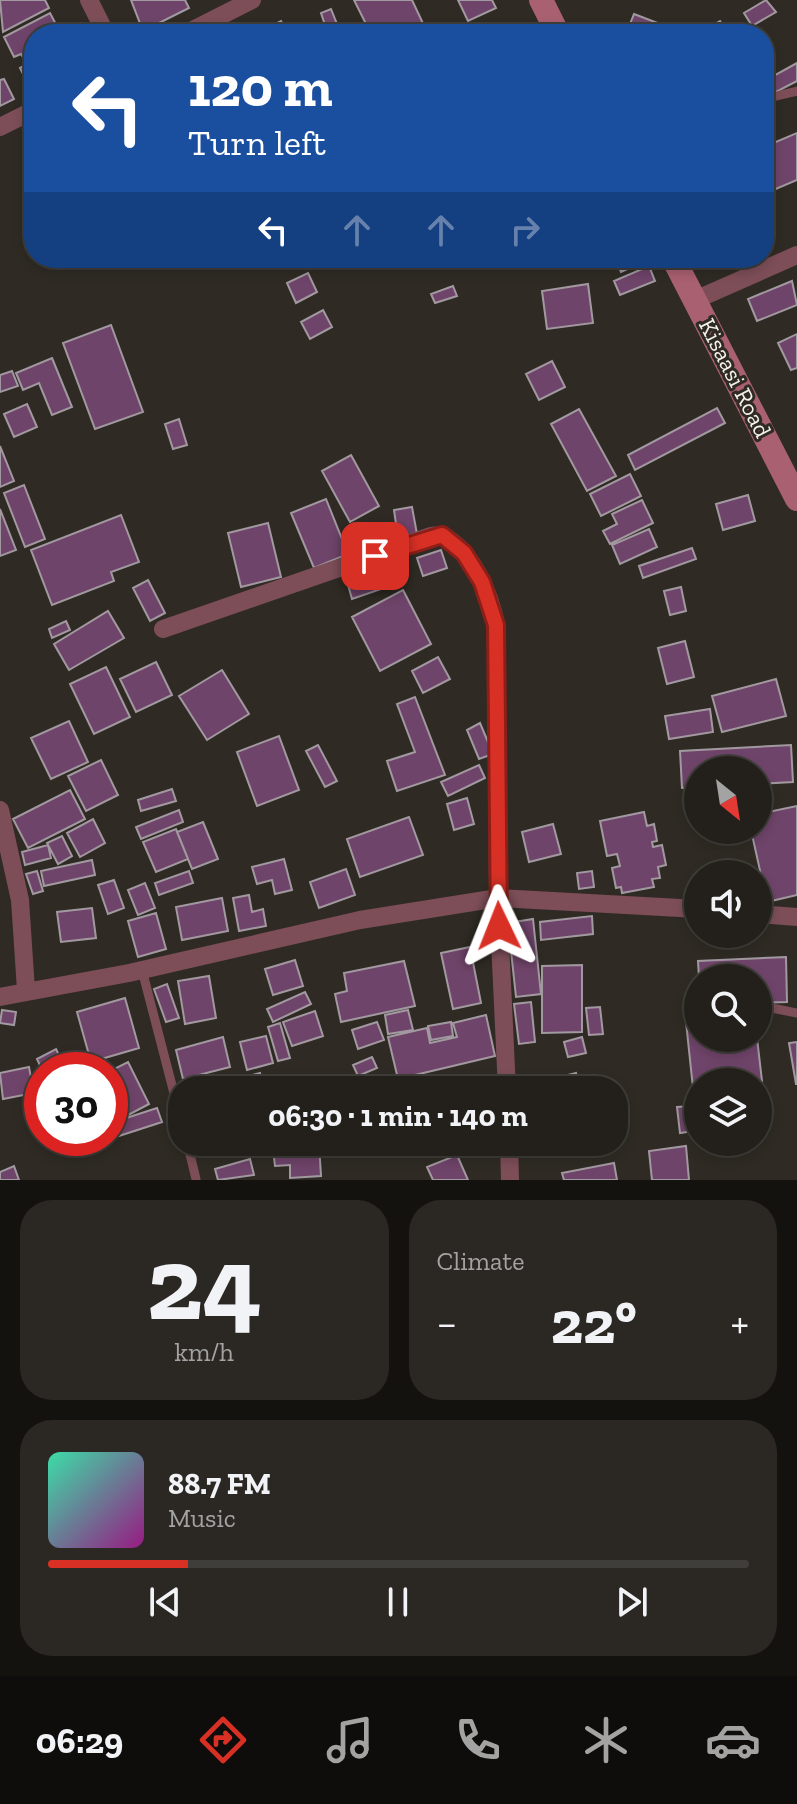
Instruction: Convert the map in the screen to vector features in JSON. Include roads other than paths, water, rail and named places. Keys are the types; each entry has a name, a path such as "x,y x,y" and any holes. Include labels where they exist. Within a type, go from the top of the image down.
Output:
{"main road":[{"path":"541,0 553,24"},
{"name":"Kisaasi Road","path":"678,268 797,499"}],"street":[{"path":"89,0 101,24"},
{"path":"205,24 252,0"},
{"path":"0,127 24,115"},
{"path":"774,265 797,255"},
{"path":"695,300 768,268"},
{"path":"163,629 431,536 442,535 452,541 482,582 496,625 498,898 506,1076"},
{"path":"0,810 20,900 26,990"},
{"path":"0,997 142,970 360,920 498,898 684,908"},
{"path":"772,915 797,917"},
{"path":"509,1156 510,1180"}],"lane":[{"path":"774,97 797,91"},
{"path":"142,970 170,1076"},
{"path":"772,1008 797,1013"},
{"path":"190,1156 196,1179"}]}
